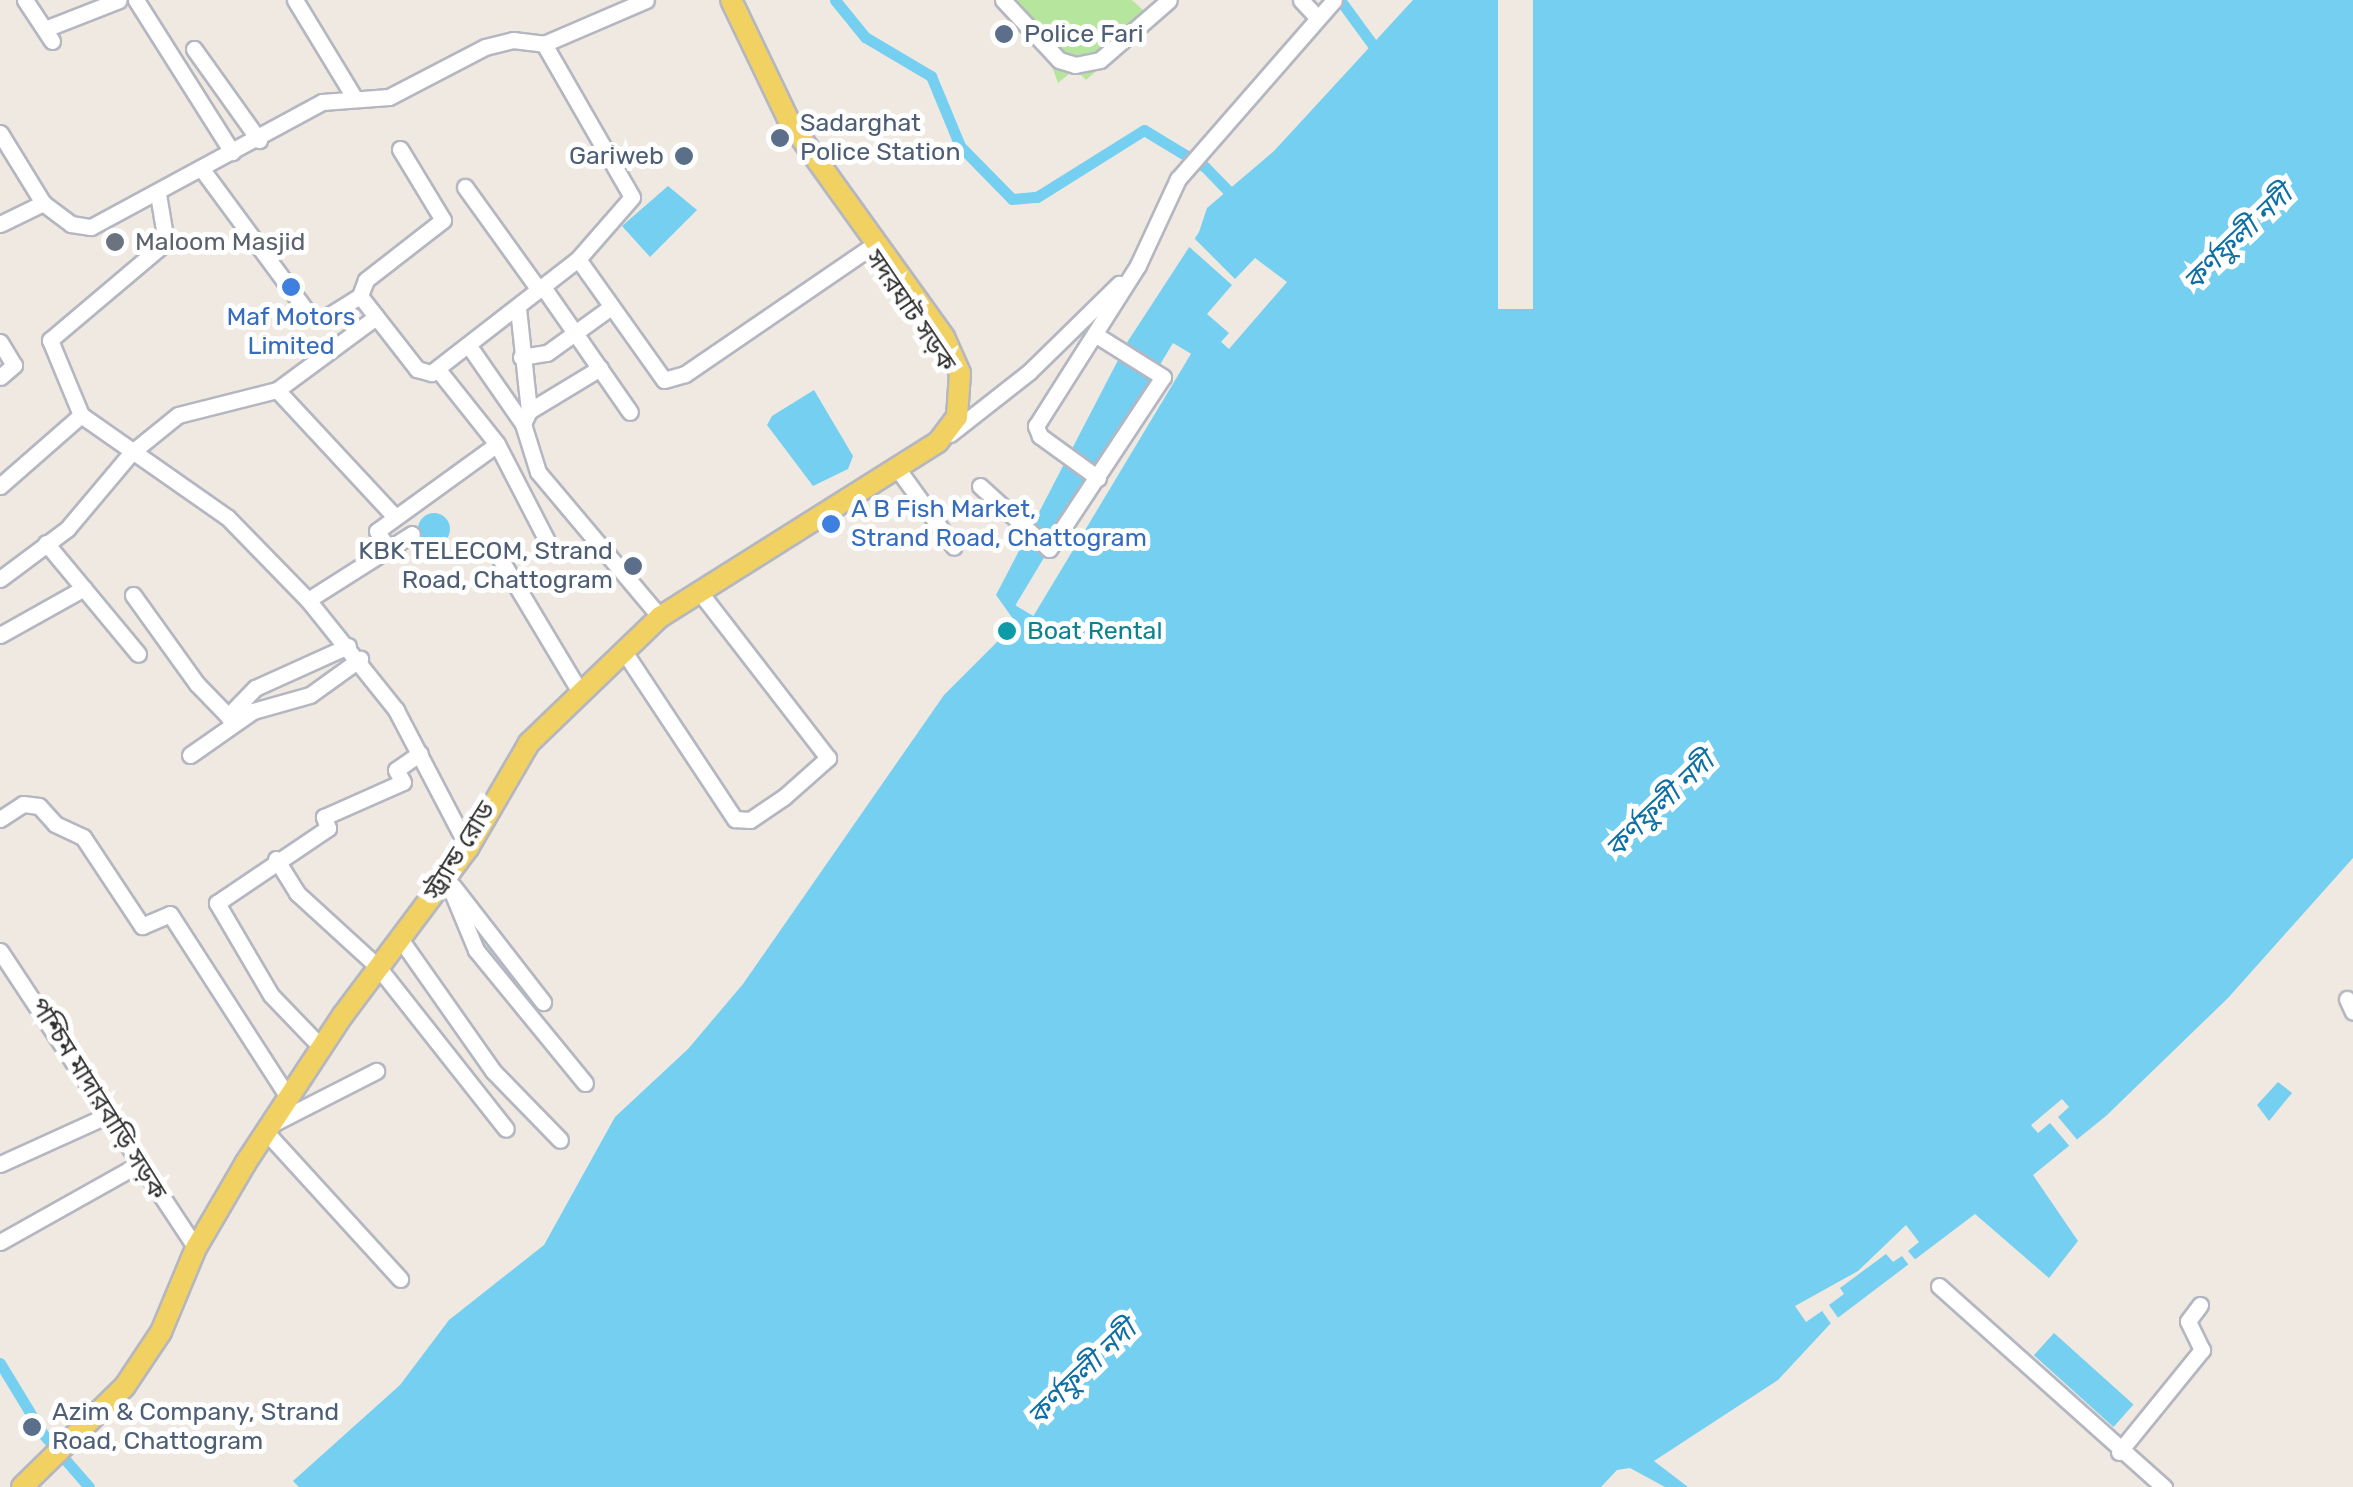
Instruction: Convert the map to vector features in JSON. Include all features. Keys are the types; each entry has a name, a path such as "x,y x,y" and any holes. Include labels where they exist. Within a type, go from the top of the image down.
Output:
{"main road":[{"name":"সদরঘাট সড়ক","path":"720,0 783,129 944,336 960,387 957,417 938,442"},
{"name":"সদরঘাট সড়ক","path":"732,0 790,122 872,246"},
{"name":"স্ট্র্যান্ড রোড","path":"22,1487 81,1436 125,1386 160,1332 196,1248 268,1128 378,967 447,880 529,743 660,617 938,442"}],"street":[{"path":"25,0 49,35 119,0"},
{"path":"136,0 232,152"},
{"path":"295,0 354,97"},
{"path":"0,133 42,204 81,228 158,194 322,102 389,97 485,46 513,40 544,44 646,0"},
{"path":"1003,0 1058,60 1075,65 1100,60 1169,0"},
{"path":"1300,0 1319,15"},
{"path":"1098,478 1040,436 1036,426 1102,340 1178,179 1334,0"},
{"path":"439,371 578,259 632,196 544,44"},
{"path":"194,50 259,140"},
{"path":"201,168 310,316 322,319 360,296 366,280 443,220 400,149"},
{"path":"464,187 630,412"},
{"path":"158,194 166,242 50,340 81,415 228,518 360,658 420,754 468,848"},
{"path":"0,224 42,204"},
{"path":"578,259 664,380 674,379 872,246"},
{"path":"938,442 1029,372 1138,265"},
{"path":"360,296 417,369 439,371 498,444 546,542"},
{"path":"521,357 547,352 611,307"},
{"path":"518,308 526,417 538,472 660,617"},
{"path":"0,579 67,529 131,453 178,415 277,390 376,317"},
{"path":"980,486 1049,549 1162,376 1102,340"},
{"path":"0,342 14,366 0,377"},
{"path":"468,346 526,417"},
{"path":"526,417 600,368"},
{"path":"277,390 394,518"},
{"path":"0,486 81,415"},
{"path":"388,549 376,532 498,444"},
{"path":"897,468 954,547"},
{"path":"308,600 412,534"},
{"path":"46,544 138,654"},
{"path":"498,556 580,692"},
{"path":"0,635 84,588"},
{"path":"623,650 735,819 750,820 812,776 825,765 824,748 699,591"},
{"path":"133,594 196,684 231,720"},
{"path":"190,755 272,677 348,646"},
{"path":"231,720 310,695 360,658"},
{"path":"321,1048 271,995 217,906 276,859 328,828 324,816 403,782 396,770 420,754"},
{"path":"0,819 23,804 39,806 55,824 83,837 142,926 170,914 288,1097"},
{"path":"276,859 308,906 378,967 506,1130"},
{"path":"447,880 543,1002"},
{"path":"447,880 476,950 584,1083"},
{"path":"401,940 493,1071 560,1140"},
{"name":"পশ্চিম মাদারবাড়ি সড়ক","path":"0,951 137,1165 196,1248"},
{"path":"376,1071 268,1128 400,1279"},
{"path":"0,1164 108,1115"},
{"path":"0,1242 137,1165"},
{"path":"1939,1286 2119,1452 2164,1487"},
{"path":"2119,1452 2202,1350 2188,1321 2200,1305"}],"green space":[{"path":"995,0 1132,0 1143,10 1156,0 1177,0 1086,80 1075,69 1058,83 1046,50"}],"water":[{"name":"কর্ণফুলী নদী","path":"1413,0 2353,0 2353,858 2228,998 2106,1116 2033,1175 2078,1241 2049,1278 1975,1214 1831,1323 1778,1380 1654,1461 1688,1487 1665,1487 1630,1468 1617,1470 1601,1487 299,1487 293,1481 400,1385 449,1320 544,1245 615,1117 688,1049 743,984 944,695 1016,623 996,595 1128,341 1199,232 1207,208 1274,151"},
{"path":"668,186 697,210 650,257 622,226"},
{"path":"814,390 853,456 848,469 813,486 767,425 772,416"},
{"path":"434,513 446,517 450,529 446,541 434,545 422,541 418,529 422,517"},
{"path":"2278,1082 2292,1093 2269,1121 2257,1105"},
{"path":"2054,1333 2134,1405 2113,1427 2034,1355"}],"pier":[{"path":"1498,0 1533,0 1533,309 1498,309"},
{"path":"1191,235 1235,279 1255,258 1287,282 1229,349 1221,342 1229,333 1207,314 1232,285 1186,244"},
{"path":"1173,343 1191,354 1033,616 1015,605"},
{"path":"2062,1099 2069,1107 2058,1117 2080,1143 2072,1149 2050,1123 2038,1133 2031,1125"},
{"path":"1906,1225 1919,1242 1908,1251 1918,1263 1911,1268 1902,1256 1893,1262 1886,1254 1840,1288 1844,1294 1829,1305 1841,1322 1834,1328 1822,1311 1806,1322 1795,1306 1858,1271"}],"waterway":[{"path":"835,0 865,37 931,76 960,146 1012,199 1037,197 1144,130 1205,167 1235,198"},
{"path":"1340,0 1378,52"},
{"path":"0,1363 43,1434 89,1487"}],"place":[{"name":"Police Fari","path":"1004,34"},
{"name":"Sadarghat Police Station","path":"780,138"},
{"name":"Gariweb","path":"684,156"},
{"name":"Maloom Masjid","path":"115,242"},
{"name":"Maf Motors Limited","path":"291,287"},
{"name":"A B Fish Market, Strand Road, Chattogram","path":"831,524"},
{"name":"KBK TELECOM, Strand Road, Chattogram","path":"633,566"},
{"name":"Boat Rental","path":"1007,631"},
{"name":"Azim & Company, Strand Road, Chattogram","path":"32,1427"}]}
